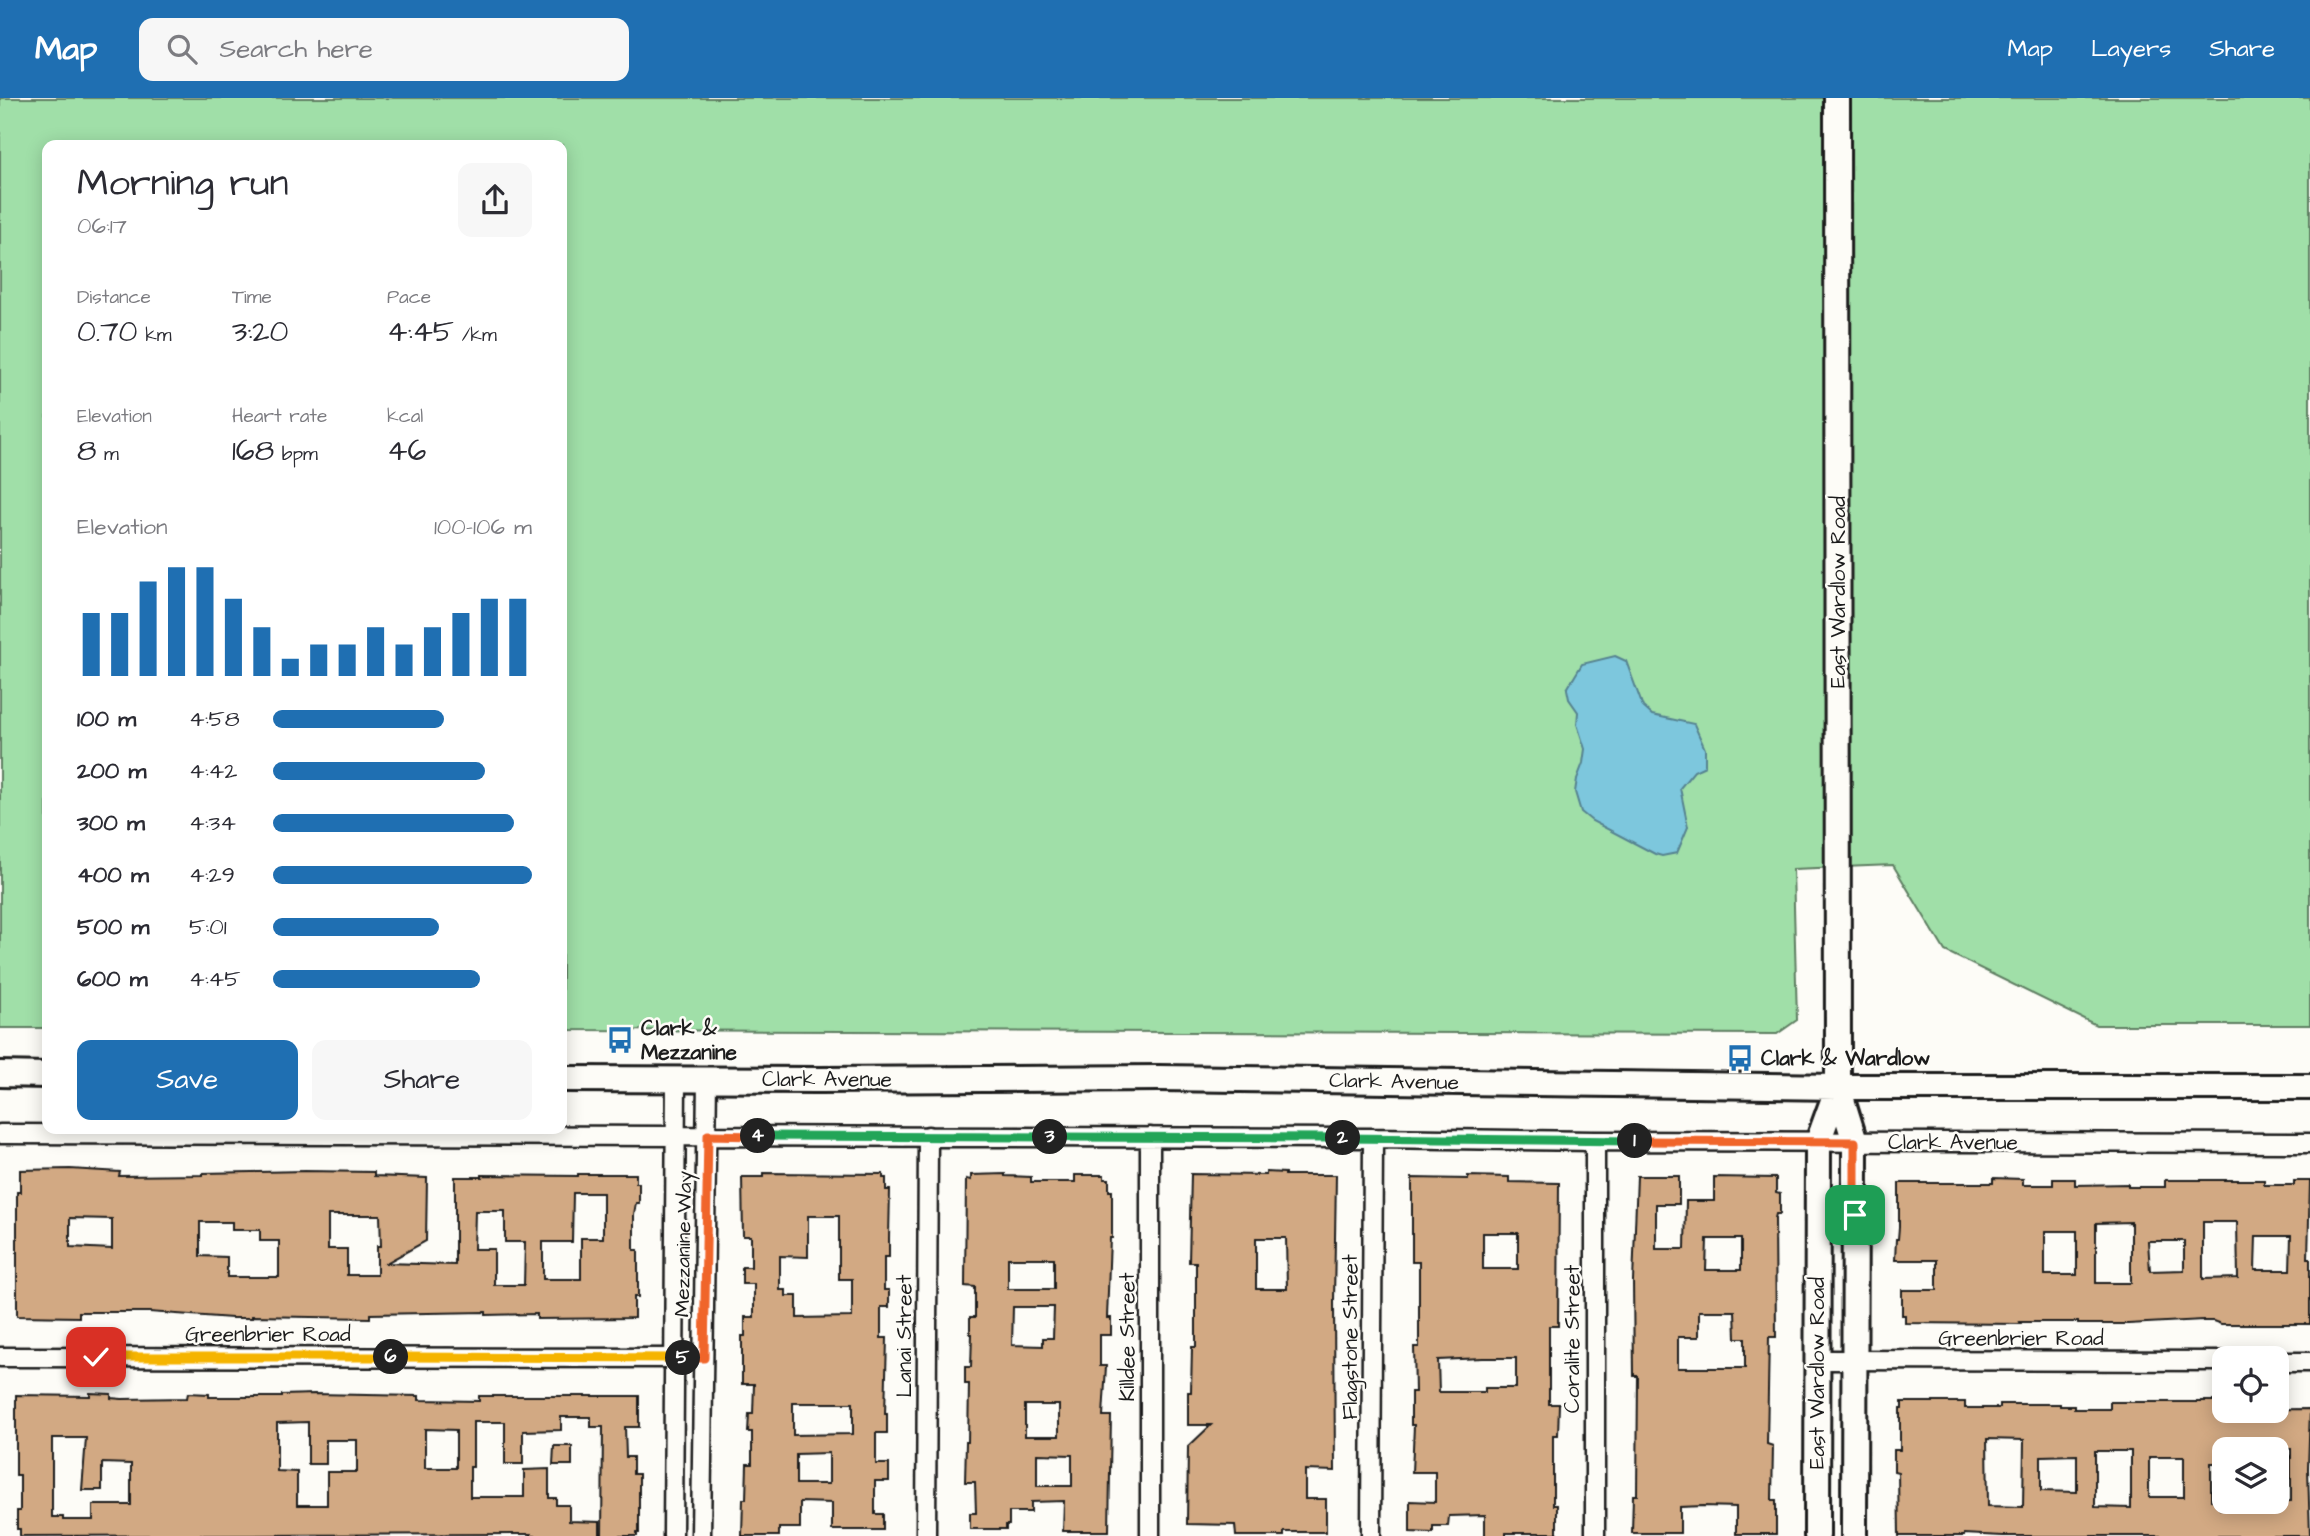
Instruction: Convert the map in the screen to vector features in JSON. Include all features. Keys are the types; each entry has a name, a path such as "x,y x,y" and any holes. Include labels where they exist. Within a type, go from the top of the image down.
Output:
{"main road":[{"name":"East Wardlow Road","path":"1837,98 1838,1087 1855,1142 1854,1536"},
{"path":"0,1074 42,1074"},
{"name":"Clark Avenue","path":"567,1079 1159,1078 1838,1087 2310,1087"},
{"name":"East Wardlow Road","path":"1817,1536 1818,1142 1838,1087"}],"street":[{"name":"Mezzanine Way","path":"701,1536 707,1079"},
{"name":"Mezzanine Way","path":"673,1536 676,1080"},
{"name":"Clark Avenue","path":"0,1134 2310,1143"},
{"name":"Lanai Street","path":"926,1536 928,1136"},
{"name":"Killdee Street","path":"1150,1137 1150,1536"},
{"name":"Flagstone Street","path":"1371,1536 1374,1138"},
{"name":"Coralite Street","path":"1595,1141 1595,1536"},
{"name":"Greenbrier Road","path":"0,1357 704,1358"},
{"name":"Greenbrier Road","path":"1818,1360 2212,1361"},
{"path":"2289,1362 2310,1362"}],"green space":[{"path":"0,98 2310,98 2310,1025 2096,1025 1945,951 1893,865 1793,869 1797,1020 1777,1034 567,1030 567,140 42,140 42,1028 0,1028"}],"water":[{"path":"1615,656 1626,661 1643,707 1652,715 1694,724 1705,749 1705,766 1694,771 1680,788 1688,827 1677,853 1662,856 1655,854 1592,821 1581,812 1575,792 1585,749 1577,724 1578,712 1569,699 1567,689 1582,664"}],"building":[{"path":"20,1170 120,1172 119,1176 374,1172 374,1176 427,1178 426,1241 386,1263 455,1265 455,1177 636,1174 639,1203 636,1203 634,1214 634,1250 638,1250 638,1297 634,1297 634,1318 537,1319 537,1314 486,1315 486,1312 370,1314 370,1318 232,1318 149,1312 79,1312 79,1317 17,1316 17,1192 20,1192","holes":["573,1193 603,1193 603,1238 581,1238 581,1279 543,1279 543,1242 572,1242","475,1211 505,1211 505,1242 525,1242 524,1285 494,1285 494,1249 474,1249","328,1215 380,1215 381,1246 377,1246 377,1275 347,1275 347,1249 328,1249","70,1218 112,1219 112,1249 70,1247","200,1222 232,1222 232,1230 260,1230 260,1241 279,1241 279,1277 227,1277 227,1257 200,1256"]},
{"path":"1266,1172 1285,1175 1336,1175 1335,1471 1305,1470 1305,1499 1326,1499 1326,1532 1284,1532 1284,1536 1236,1536 1235,1525 1187,1524 1188,1447 1211,1425 1188,1425 1192,1347 1196,1347 1196,1262 1189,1262 1191,1174 1266,1175","holes":["1256,1238 1286,1238 1287,1289 1256,1289"]},
{"path":"764,1173 883,1174 883,1178 886,1178 886,1190 890,1190 889,1257 884,1257 884,1290 889,1290 889,1307 881,1307 881,1338 887,1338 887,1433 876,1433 876,1464 889,1464 889,1481 875,1481 875,1514 883,1514 883,1530 832,1530 832,1503 800,1502 800,1528 779,1528 779,1536 742,1536 747,1464 752,1464 752,1432 748,1432 749,1414 753,1414 754,1384 742,1384 742,1336 745,1336 745,1317 754,1317 754,1284 742,1284 742,1267 751,1267 751,1236 743,1236 742,1177 764,1177","holes":["808,1216 839,1216 839,1279 852,1279 852,1317 797,1318 797,1296 786,1296 786,1290 780,1290 780,1256 808,1257","793,1403 853,1403 853,1434 793,1435","829,1453 829,1484 796,1484 796,1454"]},
{"path":"1005,1174 1031,1177 1031,1182 1075,1182 1075,1175 1104,1175 1104,1179 1109,1179 1109,1191 1112,1191 1112,1238 1107,1318 1111,1318 1111,1335 1100,1335 1100,1366 1106,1366 1103,1416 1111,1416 1109,1531 1063,1531 1064,1501 1031,1502 1031,1512 1009,1512 1009,1525 1006,1525 1006,1529 970,1529 970,1513 976,1513 975,1482 965,1482 969,1384 965,1384 965,1367 971,1367 970,1317 975,1317 975,1287 965,1286 966,1179 971,1180 971,1175","holes":["1008,1258 1054,1258 1054,1289 1008,1289","1013,1307 1054,1307 1053,1338 1043,1338 1043,1346 1012,1345","1025,1405 1059,1405 1059,1436 1025,1436","1037,1454 1072,1455 1072,1486 1037,1486"]},
{"path":"1468,1176 1509,1177 1509,1182 1559,1183 1558,1326 1549,1326 1549,1404 1559,1404 1558,1435 1553,1435 1553,1505 1557,1505 1557,1533 1506,1533 1506,1536 1485,1536 1485,1515 1449,1516 1448,1526 1433,1526 1433,1533 1410,1532 1410,1501 1435,1502 1435,1472 1412,1472 1414,1425 1411,1425 1411,1392 1415,1392 1414,1347 1419,1347 1419,1262 1412,1262 1412,1178 1468,1179","holes":["1483,1233 1518,1233 1518,1269 1483,1269","1516,1358 1516,1388 1485,1388 1485,1392 1439,1392 1438,1360"]},
{"path":"1637,1176 1679,1176 1679,1204 1656,1204 1656,1249 1685,1249 1686,1201 1714,1201 1714,1177 1776,1178 1776,1193 1780,1194 1780,1214 1776,1214 1775,1218 1776,1337 1769,1337 1767,1444 1773,1446 1772,1500 1776,1500 1776,1534 1736,1534 1736,1507 1703,1506 1680,1507 1680,1533 1632,1533 1633,1495 1637,1495 1638,1376 1634,1376 1633,1281","holes":["1707,1239 1741,1239 1741,1270 1706,1270","1699,1311 1735,1311 1736,1338 1745,1338 1745,1368 1678,1368 1678,1337 1699,1337"]},
{"path":"1993,1178 2023,1179 2023,1185 2053,1185 2053,1179 2075,1179 2075,1185 2128,1184 2128,1187 2165,1187 2165,1180 2264,1180 2264,1185 2294,1185 2294,1181 2310,1181 2310,1324 2221,1324 2203,1320 2128,1324 1905,1323 1905,1315 1902,1315 1902,1290 1937,1290 1937,1260 1895,1260 1899,1227 1899,1183 1993,1183","holes":["2131,1222 2131,1283 2096,1283 2096,1223","2203,1222 2237,1222 2238,1278 2203,1279","2045,1231 2077,1231 2077,1275 2045,1275","2256,1236 2291,1236 2290,1270 2255,1270","2148,1241 2184,1241 2184,1270 2150,1271"]},
{"path":"90,1393 111,1394 111,1398 122,1399 187,1398 188,1393 209,1394 209,1397 314,1394 419,1396 419,1400 479,1401 479,1396 639,1396 639,1427 625,1427 626,1457 633,1457 633,1474 639,1474 639,1533 637,1536 602,1536 603,1427 591,1427 591,1417 561,1417 561,1430 523,1431 523,1464 505,1464 505,1422 473,1422 470,1497 524,1497 524,1470 549,1469 549,1498 556,1498 556,1505 569,1505 569,1521 600,1522 600,1536 20,1536 20,1529 17,1529 20,1475 16,1475 16,1395 90,1396","holes":["308,1422 308,1464 326,1464 326,1440 357,1440 357,1472 327,1472 327,1505 297,1505 297,1472 277,1471 277,1423","425,1429 456,1430 456,1468 425,1468","52,1438 86,1438 82,1490 102,1490 102,1463 131,1464 131,1505 93,1505 93,1520 63,1520 63,1517 52,1517"]},
{"path":"2212,1401 2212,1423 2289,1423 2289,1409 2310,1409 2310,1536 1899,1536 1898,1472 1894,1471 1894,1450 1900,1450 1902,1402 1965,1402 1965,1408 2000,1408 2000,1404 2060,1404 2074,1406 2074,1409 2110,1409 2110,1402","holes":["1987,1439 2024,1440 2023,1507 1988,1506","2095,1451 2131,1451 2131,1508 2095,1507","2077,1455 2077,1492 2041,1491 2041,1456","2149,1457 2184,1457 2184,1497 2149,1497"]},
{"path":"554,1446 572,1446 572,1465 553,1465"}],"place":[{"name":"Clark & Mezzanine","path":"620,1040"},
{"name":"Clark & Wardlow","path":"1740,1058"}],"route":[{"path":"96,1357 704,1358 708,1135 1855,1142 1855,1215"}]}
